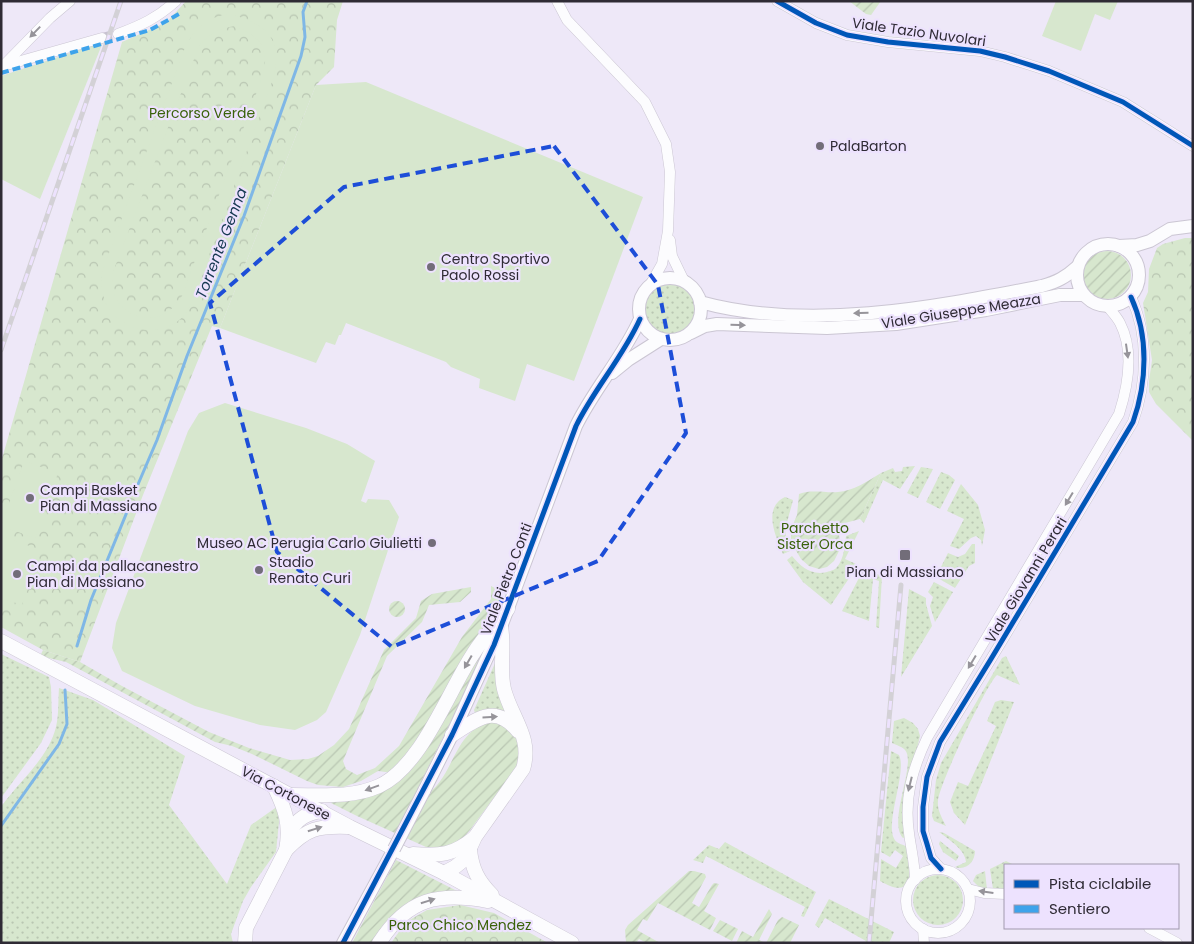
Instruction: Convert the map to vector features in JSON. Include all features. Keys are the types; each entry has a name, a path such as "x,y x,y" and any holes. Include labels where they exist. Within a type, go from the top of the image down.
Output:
{"main road":[{"path":"290,795 344,795 379,786 391,779 405,767 429,731 473,654 508,609"},
{"path":"444,873 460,864 523,769 526,758 523,738 504,690 502,677 504,641 501,627"},
{"name":"Via Cortonese","path":"1,641 350,827 444,873 572,943"},
{"path":"452,735 475,720 492,715 502,717 511,723 523,738"},
{"path":"274,786 284,808 289,833"},
{"path":"245,943 246,928 286,850 289,833 294,824 307,814 322,811"},
{"path":"286,850 312,829 329,826 350,827"},
{"path":"401,851 442,855 473,844"},
{"path":"473,844 472,864 477,877 484,887 502,904"},
{"path":"380,943 389,928 402,915 416,905 436,898 463,896 502,904"}],"street":[{"path":"2,67 50,18 70,1"},
{"path":"118,34 157,17 176,1"},
{"name":"Viale Pietro Conti","path":"343,943 362,910 401,851 424,791 452,735 501,627 576,426 634,334 640,319 640,302 662,264 668,231 670,172 666,144 645,102 567,20 557,1"},
{"name":"Viale Tazio Nuvolari","path":"777,1 816,23 847,35 888,42 980,51 1049,71 1123,102 1193,146"},
{"path":"2,67 102,38"},
{"path":"1119,246 1127,250 1134,257 1138,266 1139,282 1131,297 1124,302 1108,307 1099,306 1090,302 1083,295 1078,287 1076,277 1077,267 1089,250 1098,245 1137,245 1150,241 1170,229 1193,226"},
{"name":"Viale Pietro Conti","path":"668,231 672,256 684,281 697,293 700,302"},
{"path":"1138,266 1142,254 1150,241"},
{"name":"Viale Giuseppe Meazza","path":"700,302 759,314 815,315 924,308 1057,282 1077,267"},
{"path":"648,287 656,281 665,278 675,278 684,281"},
{"name":"Viale Giuseppe Meazza","path":"691,333 705,326 718,324 827,328 896,324 986,310 1060,295 1083,295"},
{"name":"Viale Giovanni Perari","path":"941,870 931,858 923,831 923,807 927,776 940,742 1133,422 1142,392 1144,352 1136,308 1131,297"},
{"path":"691,333 700,319 700,302"},
{"name":"Viale Giovanni Perari","path":"914,880 915,870 907,812 908,790 917,758 930,732 1119,414 1125,396 1129,366 1120,323 1108,307"},
{"path":"640,319 652,335 661,339"},
{"name":"Viale Pietro Conti","path":"603,381 628,360 661,339 672,341 691,333"},
{"path":"931,870 941,870 956,875 968,889 970,902 967,915 960,925 948,932 935,933 923,929 913,921 906,900 914,880 931,870"},
{"path":"968,889 984,893 1004,894"},
{"path":"923,929 924,943"},
{"path":"1151,929 1177,943"}],"highlighted area":[{"path":"554,146 658,285 686,433 598,561 392,647 277,552 210,303 344,187"}],"green space":[{"name":"Percorso Verde","path":"186,1 343,1 337,20 334,67 316,85 220,328 212,326 143,495 80,662 43,650 1,627 1,462 122,42 167,22"},
{"path":"849,1 881,1 871,15 866,14"},
{"path":"1056,1 1118,1 1110,20 1095,14 1081,51 1042,36"},
{"path":"229,14 253,22 263,28 269,35 274,44 276,54 273,79 192,302 184,315 170,326 151,330 132,327 115,316 109,309 102,291 102,272 186,45 199,28 209,20","holes":["234,26 256,38 263,50 265,57 263,75 182,296 171,310 160,316 146,318 132,314 120,305 116,299 113,289 113,272 199,46 219,30"]},
{"path":"103,42 40,199 1,179 1,76"},
{"name":"Centro Sportivo Paolo Rossi","path":"366,82 643,197 574,381 527,364 515,401 479,388 480,379 451,367 446,362 346,323 335,345 326,342 316,363 220,328 316,85"},
{"path":"1185,238 1193,238 1193,441 1156,404 1149,392 1152,360 1143,303 1148,292 1149,269 1157,248 1163,244"},
{"path":"1102,251 1112,251 1124,258 1131,270 1131,280 1124,292 1112,299 1102,299 1094,295 1087,288 1083,280 1083,270 1087,262 1094,255"},
{"path":"665,284 675,284 688,291 695,304 695,314 688,327 675,334 665,334 656,330 649,323 645,314 645,304 649,295 656,288"},
{"name":"Stadio Renato Curi","path":"225,403 306,428 347,444 375,461 361,501 366,503 368,499 389,500 399,517 360,635 326,712 317,720 295,730 260,725 195,706 122,671 112,648 116,623 188,431 199,413"},
{"name":"Campi Basket Pian di Massiano","path":"24,461 58,473 35,538 1,526"},
{"path":"915,466 900,489 883,480 864,523 860,519 881,473 893,468 895,472 902,471 903,467"},
{"path":"921,467 933,469 918,498 907,493"},
{"path":"941,472 955,480 940,509 926,502"},
{"name":"Parchetto Sister Orca","path":"881,473 860,519 845,523 839,535 841,547 834,561 827,567 819,569 809,566 801,559 791,542 791,529 797,515 799,494 849,490"},
{"path":"961,484 978,505 985,530 982,546 981,540 976,536 959,549 950,546 964,519 947,511"},
{"path":"785,497 793,500 786,532 787,545 790,551 783,554 774,531 772,515 778,502"},
{"path":"859,531 845,559 856,564 856,568 831,605 803,582 787,560 792,556 807,570 816,573 832,570 836,568 841,560 846,536"},
{"name":"Campi da pallacanestro Pian di Massiano","path":"1,536 41,550 22,605 1,598"},
{"path":"972,544 975,544 975,563 969,566 955,588 936,577 948,553 958,557 965,554"},
{"path":"865,569 882,576 879,628 876,627 879,581 873,579 869,621 842,611"},
{"path":"934,582 953,592 935,622 930,606 933,597 928,592"},
{"path":"491,586 501,591 502,597 412,748 393,773 378,771 361,781 343,787 318,785 252,754 215,742 66,662 40,656 43,650 80,662 209,732 249,748 290,760 308,759 318,756 334,745 349,729 384,650 416,618 421,601 432,594 471,587 471,592 460,602 429,605 422,622 387,656 343,761 346,769 357,775 375,768 399,746 462,637 491,599"},
{"path":"909,589 926,598 932,626 901,677"},
{"path":"394,601 400,601 405,606 403,615 394,617 389,612 389,606"},
{"path":"486,643 459,705 421,782 421,799 442,778 462,742 471,732 482,725 497,721 512,729 518,737 519,758 516,768 459,842 451,847 426,847 331,803 334,800 390,786"},
{"path":"1,654 49,677 52,720 41,743 1,798"},
{"path":"1006,656 1020,685 997,675 974,715 940,792 938,808 946,826 934,821 932,816 936,780 941,763 1002,658"},
{"path":"496,661 506,711 491,710 475,713 474,710"},
{"path":"59,688 93,700 185,756 169,805 227,884 251,825 278,806 279,822 276,852 243,901 231,934 233,943 1,943 1,807 40,760 52,739 57,722"},
{"path":"1001,700 1014,702 965,825 954,813 950,802 958,782 968,786 996,726 987,721 995,702"},
{"path":"904,718 913,723 918,729 920,736 915,757 906,837 903,838 899,830 898,819 908,767 908,757 904,749 892,743 894,721"},
{"path":"891,751 899,755 901,763 893,814 893,836 898,843 908,847 910,865 908,880 905,886 900,888 892,887 880,881 881,859 896,868 903,856 895,850 890,857 881,852"},
{"path":"939,832 975,851 972,862 969,865 963,868 955,867 966,862 965,857 956,845"},
{"path":"940,841 959,856 956,861 943,852 939,844"},
{"path":"725,842 816,892 804,917 801,916 805,907 706,856 703,863 693,860 709,845 719,849"},
{"path":"396,860 457,891 445,893 373,943 352,943"},
{"path":"1006,861 1012,864 1004,864 1004,891 993,889 990,869"},
{"path":"689,871 705,874 706,877 692,903 699,907 712,885 714,883 719,884 704,911 716,918 710,930 658,903 647,921 643,919 637,930 660,943 647,943 639,939 636,943 626,942 625,930 628,925"},
{"path":"985,871 987,890 978,886 973,881 976,875"},
{"path":"933,875 943,875 956,882 963,895 963,905 956,918 943,925 933,925 924,921 917,914 913,905 913,895 917,886 924,879"},
{"path":"829,899 894,932 889,943 865,943 866,941 825,918 819,928 815,925"},
{"name":"Parco Chico Mendez","path":"460,905 494,913 548,943 391,943 406,922 427,910"},
{"path":"769,909 772,914 759,940 766,943 736,943 742,931 753,937"},
{"path":"782,917 799,925 790,943 766,943 778,920"},
{"path":"720,920 738,929 732,941 713,931"}],"waterway":[{"name":"Torrente Genna","path":"136,489 157,440 187,356 244,216 301,56 305,37 303,12 307,1"},
{"name":"Torrente Genna","path":"77,646 91,600 129,507"},
{"name":"Torrente Genna","path":"1,826 59,744 67,724 65,690"}],"tunnel":[{"path":"102,38 118,34"}],"railway":[{"path":"1,350 121,1"},
{"path":"869,943 901,585"}],"marked path":[{"path":"1,73 150,30 179,14"}],"cycle path":[{"path":"777,1 816,23 847,35 888,42 980,51 1049,71 1123,102 1193,146"},
{"path":"941,869 931,858 923,831 923,807 927,777 940,742 1133,422 1141,391 1144,359 1141,327 1131,297"},
{"path":"343,943 452,735 494,645 576,426 640,319"}],"place":[{"name":"PalaBarton","path":"820,146"},
{"name":"Centro Sportivo Paolo Rossi","path":"431,267"},
{"name":"Campi Basket Pian di Massiano","path":"30,498"},
{"name":"Museo AC Perugia Carlo Giulietti","path":"432,543"},
{"name":"Pian di Massiano","path":"905,555"},
{"name":"Stadio Renato Curi","path":"259,570"},
{"name":"Campi da pallacanestro Pian di Massiano","path":"17,574"}]}
